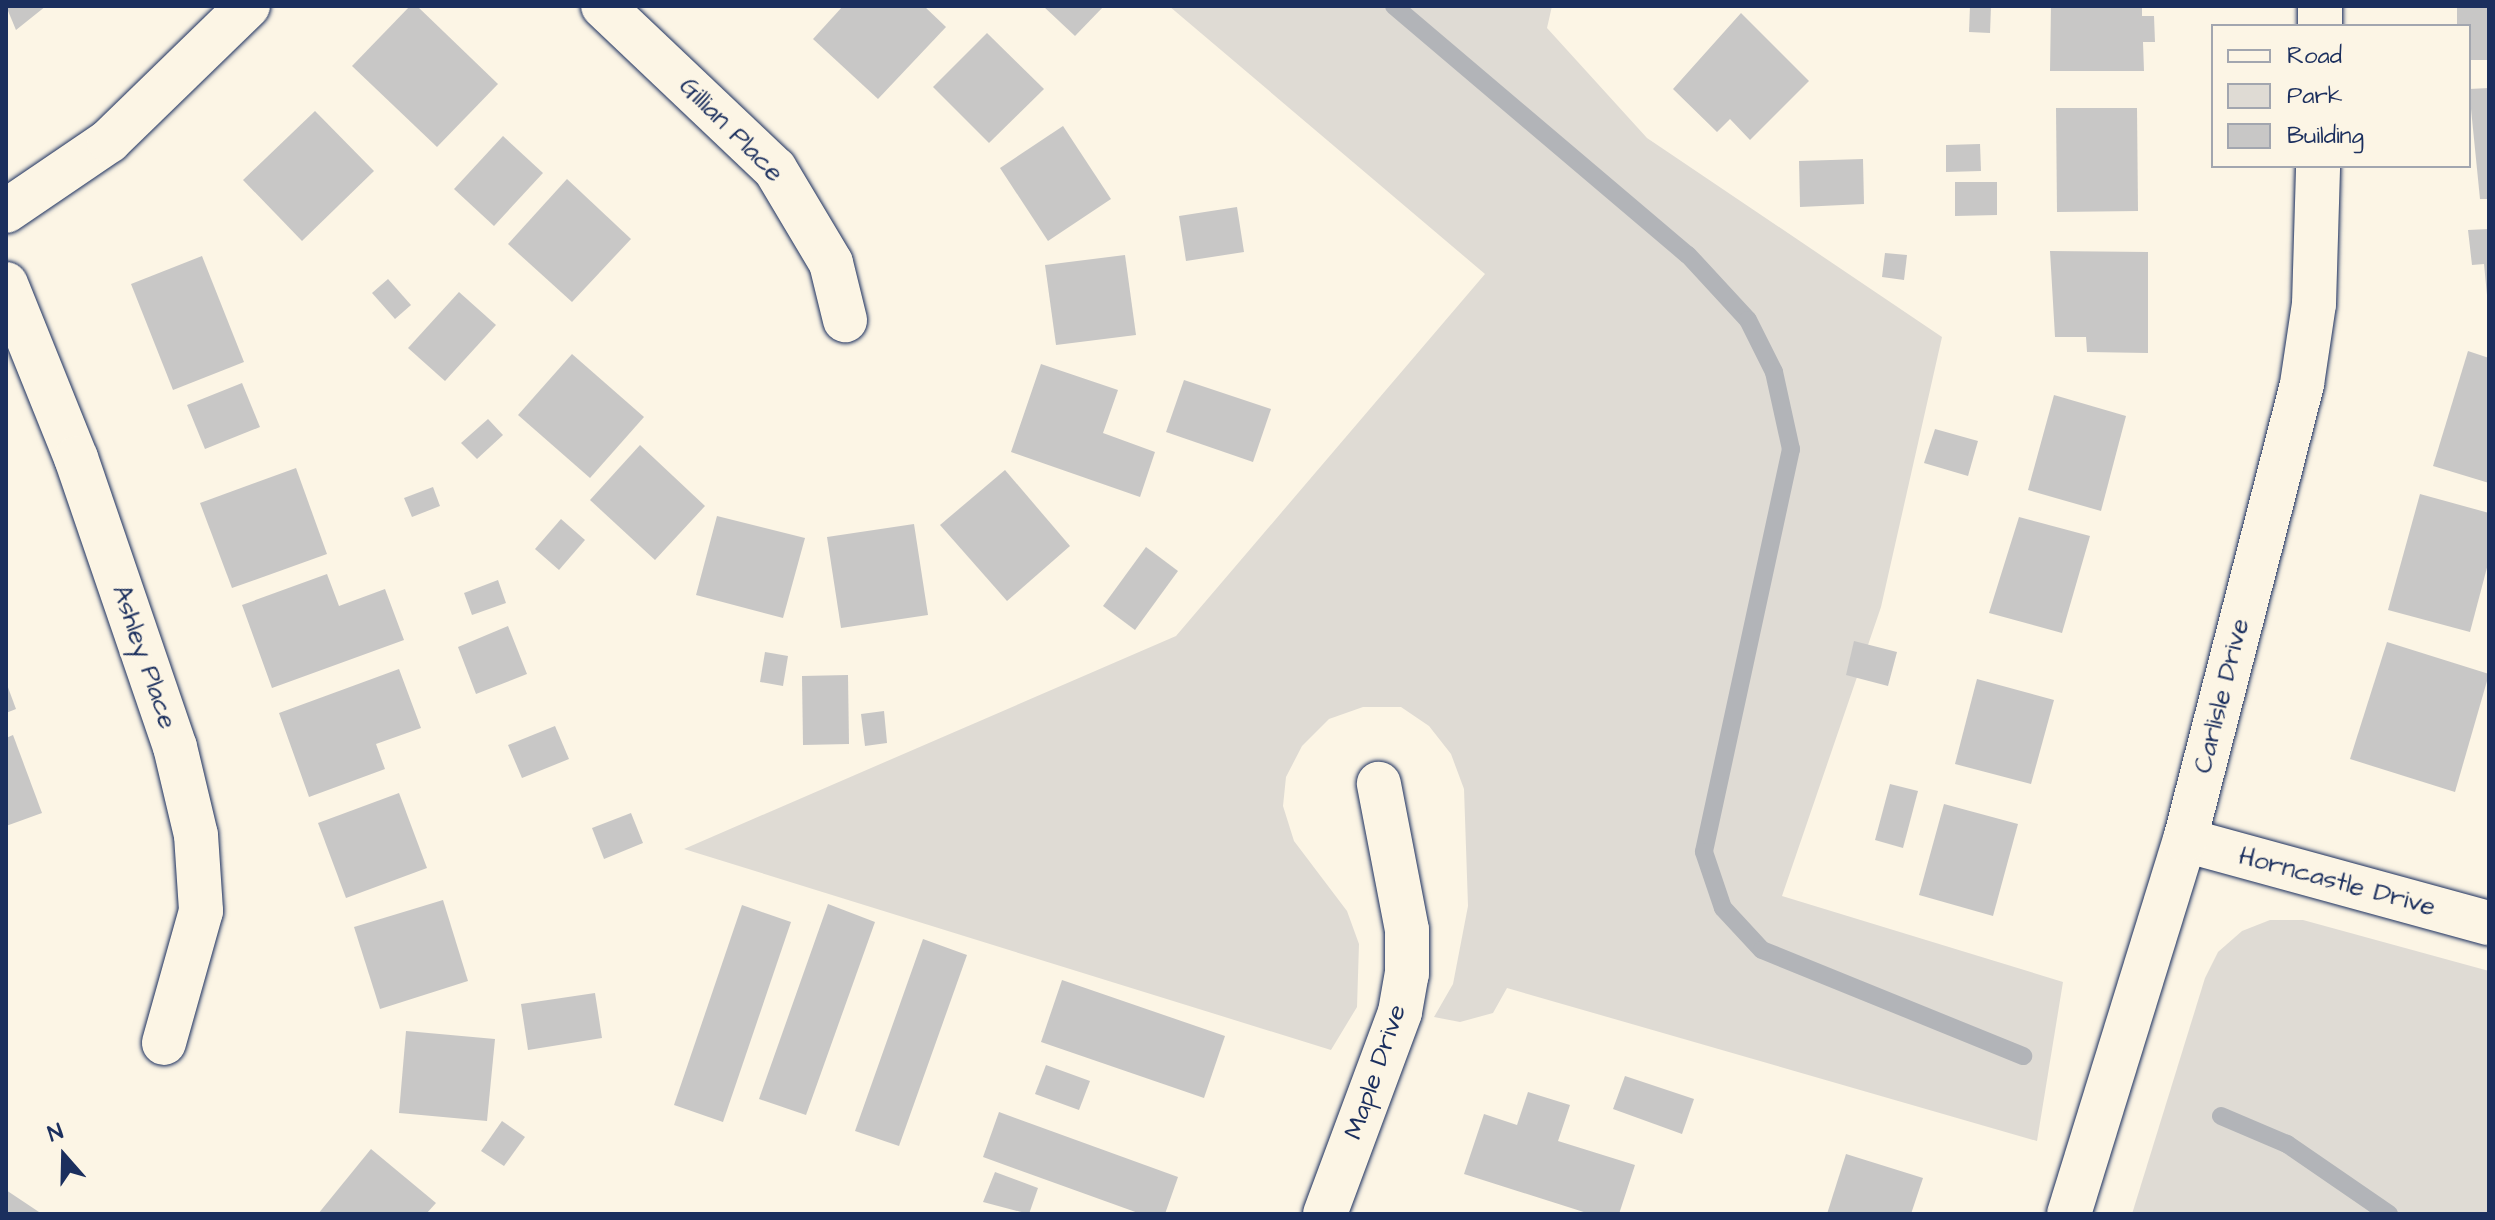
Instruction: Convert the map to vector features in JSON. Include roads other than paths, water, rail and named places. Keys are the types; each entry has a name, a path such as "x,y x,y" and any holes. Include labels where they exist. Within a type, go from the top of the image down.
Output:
{"street":[{"path":"6,211 109,141 248,6"},
{"name":"Gillian Place","path":"603,6 775,169 831,263 845,320"},
{"name":"Carlisle Drive","path":"2069,1214 2185,840 2302,384 2314,304 2318,168"},
{"name":"Ashley Place","path":"6,284 86,487 175,747 196,835 201,911 164,1043"},
{"name":"Maple Drive","path":"1325,1214 1400,1012 1407,974 1407,930 1379,784"},
{"name":"Horncastle Drive","path":"2185,840 2489,923"}],"waterway":[{"path":"1394,6 1688,255 1748,320 1774,372 1791,449 1704,852 1723,908 1762,950 2023,1056"},
{"path":"2221,1116 2287,1144 2389,1214"}]}
